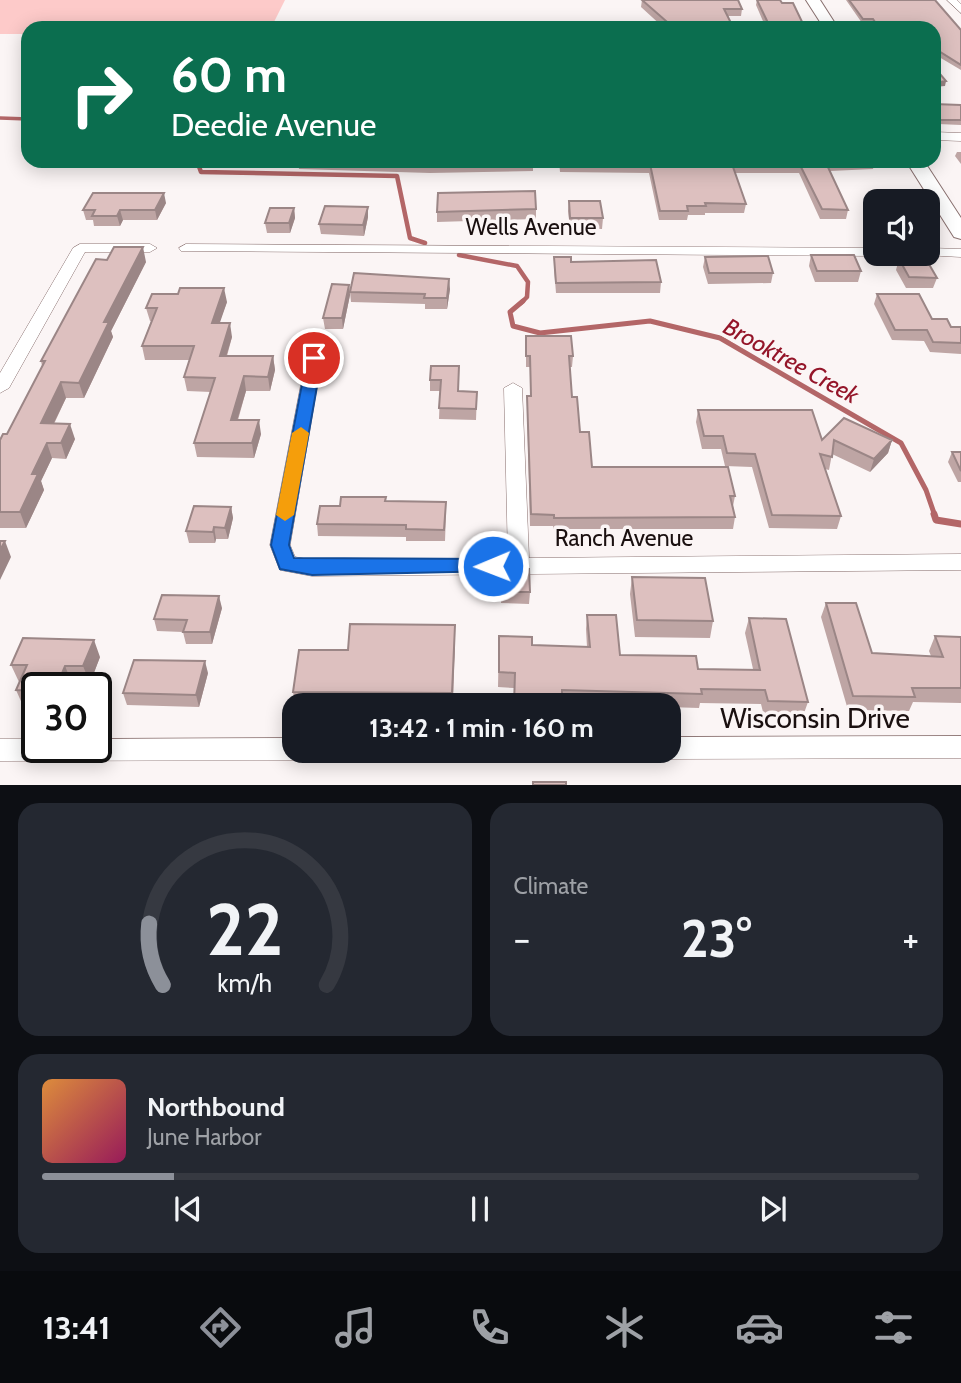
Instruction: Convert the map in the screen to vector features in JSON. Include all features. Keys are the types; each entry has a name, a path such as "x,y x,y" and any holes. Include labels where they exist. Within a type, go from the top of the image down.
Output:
{"main road":[{"path":"813,0 826,21"},
{"path":"919,168 961,233"}],"street":[{"path":"951,0 961,10"},
{"path":"941,136 961,136"},
{"path":"0,388 80,248 150,248"},
{"name":"Wells Avenue","path":"186,248 863,252"},
{"path":"940,253 961,253"},
{"name":"Ranch Avenue","path":"314,358 280,545 287,564 312,568 961,562"},
{"path":"513,388 519,565"},
{"name":"Wisconsin Drive","path":"681,748 961,747"},
{"path":"0,750 282,749"}],"shaded area":[{"path":"0,0 285,0 274,21 21,21 21,34 0,34"}],"building":[{"path":"642,0 738,0 742,9 724,9 730,21 666,21"},
{"path":"757,0 793,3 802,21 767,21"},
{"path":"849,0 935,0 961,30 961,65 941,52 941,21 863,19"},
{"path":"941,104 961,105 961,120 941,120"},
{"path":"651,168 733,168 746,204 705,203 706,206 687,206 688,211 660,211"},
{"path":"802,168 828,168 848,210 822,209"},
{"path":"535,191 536,209 437,212 438,193"},
{"path":"93,193 164,193 155,210 120,210 117,216 92,216 95,210 83,210"},
{"path":"569,201 600,201 603,218 570,218"},
{"path":"325,206 368,207 363,225 319,224"},
{"path":"270,208 294,208 289,223 265,223"},
{"path":"114,247 143,247 104,322 109,322 79,383 61,382 41,423 70,424 61,443 47,443 32,474 38,474 20,512 0,512 0,440 3,434 7,434 45,361 41,361 96,259 107,260"},
{"path":"811,255 854,255 861,271 817,271"},
{"path":"768,256 773,273 709,273 705,257"},
{"path":"554,257 571,257 571,262 656,260 661,282 556,283"},
{"path":"903,266 930,266 937,278 909,277"},
{"path":"354,273 449,279 447,298 424,298 425,294 350,292"},
{"path":"332,284 349,285 342,318 323,318"},
{"path":"180,288 224,288 212,323 230,323 220,356 273,356 268,377 244,376 231,420 259,420 252,443 194,443 215,378 184,377 194,346 142,346 157,308 146,308 152,294 178,294"},
{"path":"877,294 919,294 932,319 947,319 951,327 961,327 961,343 933,342 927,330 895,330"},
{"path":"526,336 571,336 573,356 569,356 572,397 577,397 580,432 589,432 592,467 728,467 735,496 730,496 735,517 554,518 554,515 531,514 527,396 531,396 530,356 526,356"},
{"path":"431,366 459,366 458,391 477,392 476,409 439,408 441,380 430,380"},
{"path":"698,410 812,410 822,440 844,418 892,440 874,459 834,440 832,457 820,454 841,516 772,515 755,454 727,453 723,436 704,436"},
{"path":"952,452 961,452 961,471"},
{"path":"341,497 386,497 385,501 446,502 444,530 406,529 406,525 317,524 320,506 340,506"},
{"path":"194,506 231,507 225,528 214,527 213,532 186,531"},
{"path":"501,569 529,569 530,592 501,592"},
{"path":"632,577 705,578 713,621 637,620"},
{"path":"162,595 219,596 210,632 183,632 187,620 154,619"},
{"path":"826,603 856,603 872,653 943,657 935,636 961,637 961,688 912,688 915,697 853,696"},
{"path":"587,615 616,615 620,655 696,656 698,669 760,670 749,618 786,619 808,702 768,701 765,690 701,689 702,694 562,690 562,693 514,693 515,673 499,672 499,636 532,637 532,645 590,647"},
{"path":"350,624 455,625 452,693 293,692 299,650 348,650"},
{"path":"23,638 94,640 83,666 65,666 63,672 24,672 27,665 11,665"},
{"path":"134,660 205,661 196,695 123,693"},
{"path":"533,782 566,782 566,785 533,785"}],"waterway":[{"name":"Brooktree Creek","path":"0,118 21,119"},
{"name":"Brooktree Creek","path":"200,168 201,172 397,176 410,238 425,243"},
{"name":"Brooktree Creek","path":"459,255 517,266 528,282 527,297 523,301"},
{"name":"Brooktree Creek","path":"523,301 510,312 513,326 540,333 650,321 720,338 901,443 926,490 935,516"},
{"name":"Brooktree Creek","path":"934,514 936,520 961,524"}],"slow traffic":[{"path":"285,515 301,433"}],"route":[{"path":"314,358 280,545 287,564 312,568 493,566"}]}
